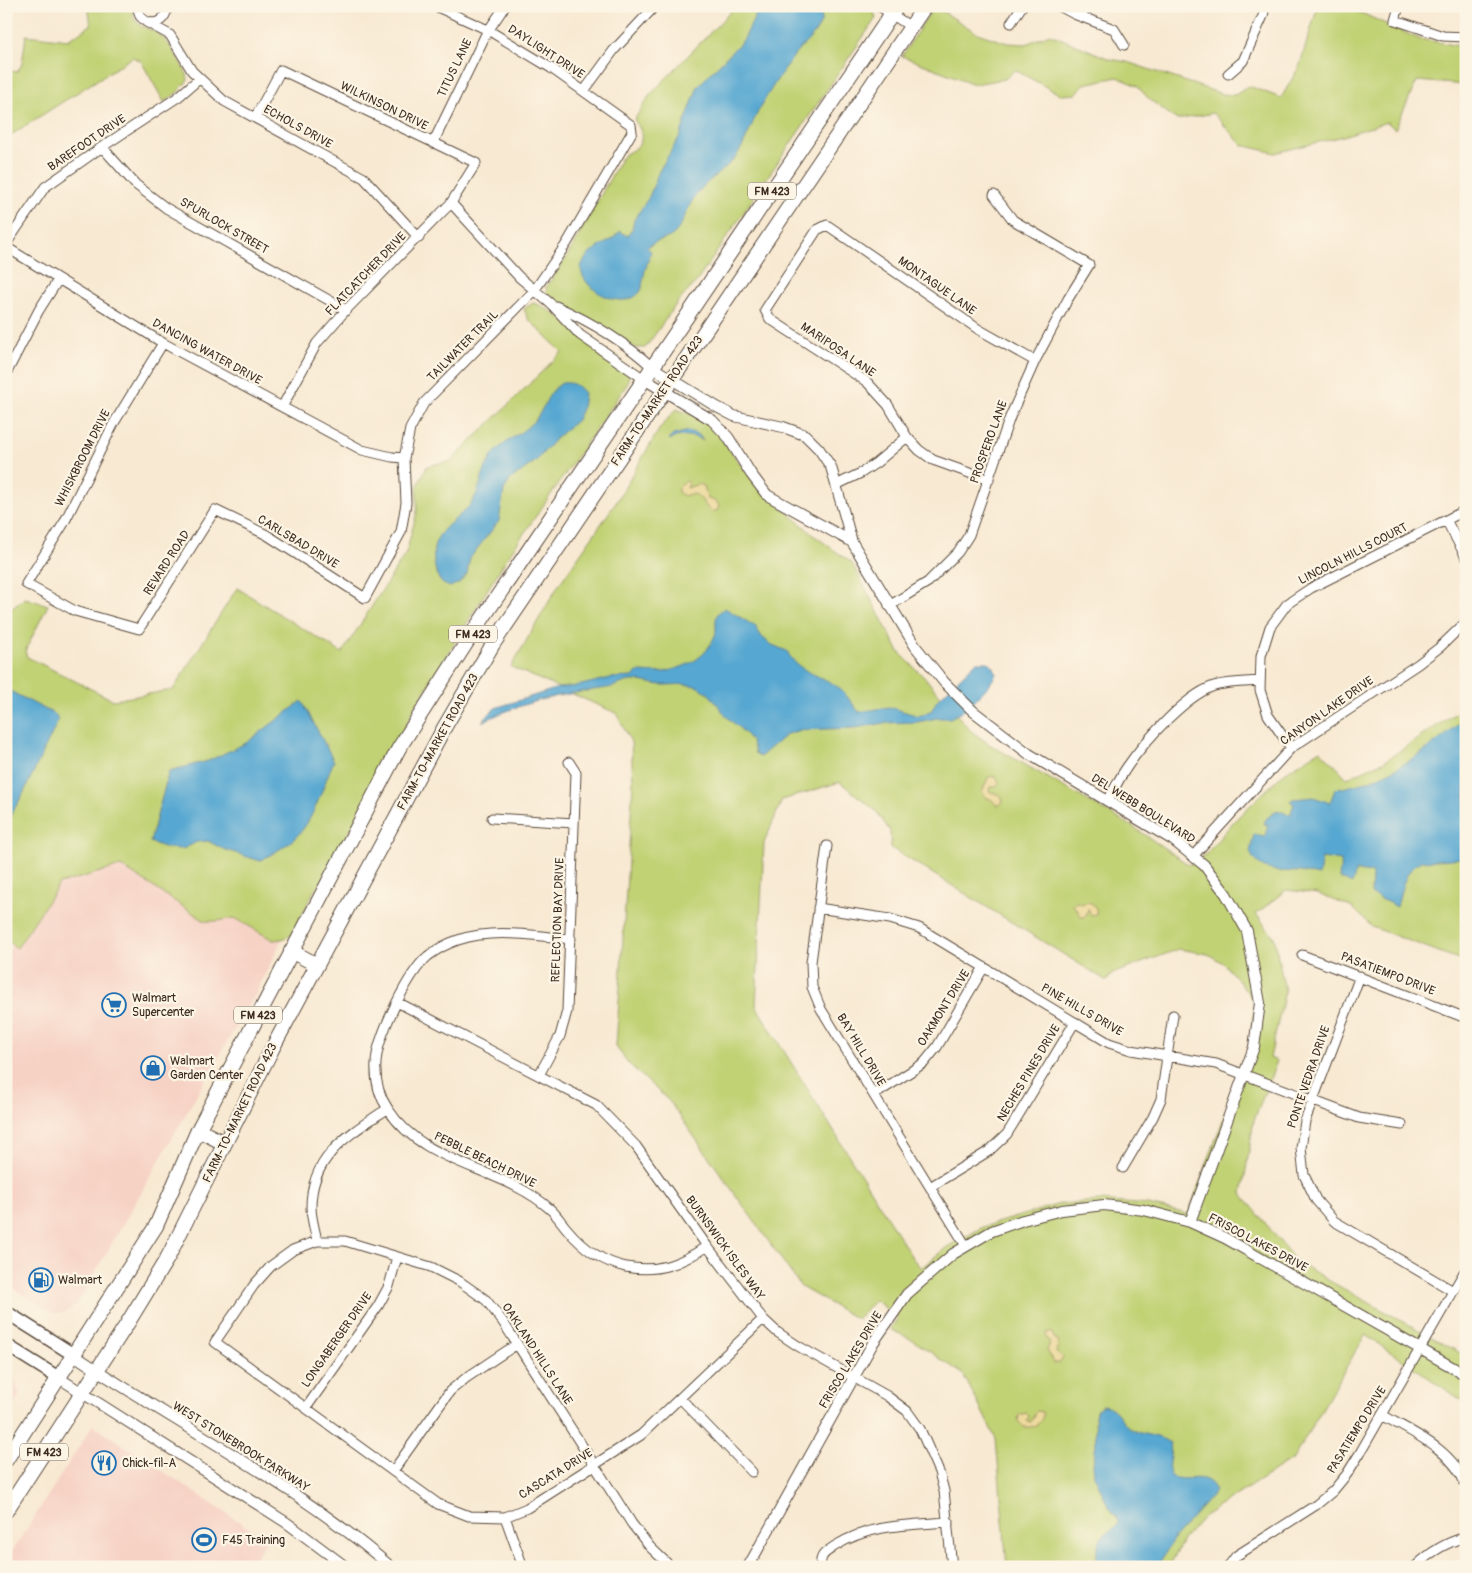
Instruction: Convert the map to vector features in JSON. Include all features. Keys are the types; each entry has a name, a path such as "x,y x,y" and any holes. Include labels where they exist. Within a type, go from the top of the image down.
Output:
{"main road":[{"name":"FARM-TO-MARKET ROAD 423","path":"6,1511 168,1257 272,1049 444,728 493,644 925,6"},
{"name":"FARM-TO-MARKET ROAD 423","path":"6,1460 156,1226 198,1130 398,748 648,373 895,10"},
{"path":"291,952 317,965"},
{"path":"198,1130 224,1143"},
{"path":"6,1312 74,1355"},
{"path":"6,1346 59,1378"}],"street":[{"path":"137,6 140,16 146,22 170,35"},
{"name":"DAYLIGHT DRIVE","path":"435,6 488,30 551,68 631,125 632,132"},
{"name":"TITUS LANE","path":"433,143 488,30 505,6"},
{"path":"584,91 614,50 655,6"},
{"path":"880,6 895,10 911,27"},
{"path":"1011,23 1022,6"},
{"path":"1059,6 1114,30 1124,45"},
{"path":"1228,74 1243,61 1263,16 1265,6"},
{"path":"1399,6 1395,20 1443,36 1466,37"},
{"path":"146,22 159,22 168,8"},
{"name":"ECHOLS DRIVE","path":"168,8 170,35 199,79 224,101 364,178 419,238"},
{"name":"WILKINSON DRIVE","path":"256,118 282,70 476,163"},
{"name":"BAREFOOT DRIVE","path":"6,245 45,187 178,97 199,79"},
{"name":"TAILWATER TRAIL","path":"365,598 401,532 406,503 404,458 410,429 424,403 534,291 567,242 632,132"},
{"name":"SPURLOCK STREET","path":"102,147 135,184 166,208 345,311"},
{"name":"FLATCATCHER DRIVE","path":"282,407 317,344 345,311 419,238 451,203 476,163"},
{"name":"PROSPERO LANE","path":"890,606 928,582 958,552 969,535 1010,417 1035,361 1068,299 1089,265 1013,220 994,195"},
{"name":"DEL WEBB BOULEVARD","path":"451,203 519,277 551,304 580,335 667,385 712,420 728,437 751,474 767,495 852,542"},
{"name":"MONTAGUE LANE","path":"765,310 817,230 827,225 978,329 1035,361"},
{"name":"DANCING WATER DRIVE","path":"6,245 58,280 163,343 362,450 404,458"},
{"path":"6,374 39,310 58,280"},
{"name":"DEL WEBB BOULEVARD","path":"551,304 588,321 638,354 648,373"},
{"name":"MARIPOSA LANE","path":"765,310 770,319 867,382 888,405 907,437 919,450 933,460 989,480"},
{"name":"WHISKBROOM DRIVE","path":"139,629 75,611 26,584 64,523 114,423 163,343"},
{"name":"DEL WEBB BOULEVARD","path":"667,385 734,416 783,427 805,435 819,449 831,468 852,542 915,646 944,682 973,710 1029,754 1108,800 1194,855 1226,894 1247,931 1260,1003 1254,1047 1190,1222"},
{"path":"836,485 861,473 876,463 907,437"},
{"name":"CARLSBAD DRIVE","path":"215,510 267,535 365,598"},
{"name":"REVARD ROAD","path":"139,629 215,510"},
{"name":"LINCOLN HILLS COURT","path":"1290,748 1268,715 1260,690 1261,656 1270,627 1287,604 1311,588 1466,510"},
{"path":"1446,520 1466,556"},
{"name":"CANYON LAKE DRIVE","path":"1194,855 1290,748 1418,664 1440,647 1466,622"},
{"path":"1108,800 1139,751 1194,696 1217,685 1260,681"},
{"name":"REFLECTION BAY DRIVE","path":"539,1075 560,1036 567,1011 576,773 569,762"},
{"path":"492,818 574,823"},
{"name":"BAY HILL DRIVE","path":"827,846 811,962 812,987 821,1009 966,1246"},
{"name":"PINE HILLS DRIVE","path":"818,908 890,919 919,928 1075,1022 1110,1042 1131,1050 1216,1064 1359,1118 1402,1126"},
{"name":"PEBBLE BEACH DRIVE","path":"571,938 493,934 473,935 455,941 428,956 414,974 397,1002 381,1040 376,1061 377,1085 387,1108 405,1131 427,1146 524,1191 550,1209 584,1248 604,1259 624,1267 650,1270 687,1259 707,1246"},
{"name":"PASATIEMPO DRIVE","path":"1302,955 1466,1018"},
{"name":"OAKMONT DRIVE","path":"874,1095 924,1063 984,966"},
{"name":"PONTE VEDRA DRIVE","path":"1360,976 1303,1126 1301,1154 1306,1180 1319,1205 1343,1227 1453,1291"},
{"name":"BURNSWICK ISLES WAY","path":"397,1002 596,1105 636,1146 762,1319 798,1346 887,1396 907,1411 920,1429 939,1472 944,1491 952,1567"},
{"path":"1123,1168 1153,1117 1161,1099 1173,1015"},
{"name":"NECHES PINES DRIVE","path":"930,1187 989,1151 1007,1134 1075,1022"},
{"path":"317,1241 311,1207 315,1182 324,1161 338,1143 387,1108"},
{"name":"FRISCO LAKES DRIVE","path":"748,1567 873,1343 908,1294 953,1254 966,1246 992,1231 1038,1215 1104,1205 1144,1210 1190,1222 1225,1238 1466,1376"},
{"name":"OAKLAND HILLS LANE","path":"215,1342 254,1285 271,1266 293,1250 317,1241 345,1241 431,1267 459,1281 486,1300 503,1322 632,1524 650,1547 671,1567"},
{"name":"LONGABERGER DRIVE","path":"306,1408 378,1306 389,1286 397,1257"},
{"name":"PASATIEMPO DRIVE","path":"1228,1567 1236,1556 1316,1505 1333,1491 1347,1474 1466,1269"},
{"name":"CASCATA DRIVE","path":"215,1342 438,1504 469,1516 505,1517 528,1508 641,1435 762,1319"},
{"path":"393,1471 450,1391 517,1344"},
{"name":"WEST STONEBROOK PARKWAY","path":"74,1355 331,1518 391,1567"},
{"path":"59,1378 288,1523 346,1567"},
{"path":"680,1398 752,1472"},
{"path":"1382,1415 1436,1446 1454,1463 1466,1486"},
{"path":"505,1517 523,1567"},
{"path":"820,1563 823,1554 848,1537 876,1528 948,1522"},
{"path":"1415,1567 1453,1540 1466,1537"}],"shaded area":[{"path":"121,866 205,921 217,921 235,917 273,940 282,939 256,994 81,1298 70,1310 63,1313 53,1313 6,1284 6,955 13,944 17,948 59,884"},
{"path":"6,1368 12,1372 20,1395 6,1417"},
{"path":"93,1425 267,1540 249,1567 6,1567 6,1561"}],"green space":[{"path":"88,6 132,6 135,20 158,34 170,46 187,74 188,80 177,93 164,102 141,61 133,57 14,133 6,141 6,70 17,72 22,64 26,35 68,40 91,25"},
{"path":"732,6 868,6 873,10 876,18 697,281 677,303 645,348 636,348 551,298 547,295 546,287 565,260 622,157 640,143 641,132 634,120 650,95 733,9"},
{"path":"934,6 977,33 1007,43 1026,44 1050,34 1110,59 1127,62 1222,94 1235,95 1249,86 1281,98 1299,67 1318,6 1346,6 1419,39 1466,47 1466,85 1417,81 1395,129 1387,122 1343,136 1275,153 1242,145 1213,113 1177,120 1149,99 1137,86 1118,77 1084,84 1076,94 1061,95 1015,70 1005,79 974,84 902,56"},
{"path":"533,303 565,321 624,369 629,374 628,383 507,558 417,704 324,880 315,889 292,935 273,940 235,918 205,921 121,866 59,884 17,948 6,940 6,613 25,598 48,605 25,651 27,657 113,700 173,690 237,588 342,653 406,553 417,512 417,487 427,466 451,461 562,352 528,319 524,309"},
{"path":"676,409 707,420 748,474 816,537 852,563 899,652 925,678 971,731 989,744 1135,828 1189,865 1206,854 1235,820 1283,774 1320,750 1347,778 1385,761 1466,706 1466,962 1372,927 1353,908 1318,894 1286,890 1256,914 1274,937 1285,991 1270,1058 1277,1061 1254,1120 1242,1194 1294,1259 1326,1279 1466,1356 1466,1403 1365,1335 1293,1459 1204,1516 1183,1540 1169,1567 1007,1567 996,1439 963,1374 911,1339 890,1329 898,1318 875,1300 857,1319 801,1287 669,1101 629,1064 616,1047 633,783 631,742 616,713 511,667 558,586 615,504 660,428","holes":["840,782 876,811 890,831 891,848 1107,981 1112,974 1179,949 1208,954 1223,963 1238,980 1255,1003 1249,1050 1188,1214 1148,1205 1101,1201 1060,1204 983,1227 947,1247 921,1268 913,1259 756,1006 764,843 782,800"]}],"sand":[{"path":"687,481 689,483 687,488 699,484 704,486 708,499 717,502 719,506 717,511 710,511 696,495 689,494 684,496 678,492 678,487"},
{"path":"992,776 997,778 999,784 996,787 990,787 989,791 1001,797 1003,802 999,805 996,805 982,792 988,778"},
{"path":"1076,902 1093,904 1096,908 1096,914 1091,915 1088,909 1085,917 1081,917 1073,905"},
{"path":"1047,1332 1052,1333 1059,1342 1056,1352 1063,1357 1060,1363 1054,1363 1047,1350 1050,1343 1046,1337"},
{"path":"1035,1412 1042,1412 1043,1415 1036,1425 1024,1427 1018,1421 1019,1415 1026,1413 1029,1416 1027,1421 1031,1422"}],"water":[{"path":"760,6 818,6 821,20 815,33 794,56 773,86 743,146 736,156 698,192 676,232 647,248 651,251 640,292 632,298 622,300 612,299 601,294 585,280 581,272 582,264 590,253 611,240 620,231 627,236 632,229 634,220 649,197 659,171 680,136 698,86 744,39"},
{"path":"562,383 574,385 584,393 582,409 577,420 557,437 536,461 511,479 504,490 499,521 470,558 467,574 459,583 450,587 443,584 437,576 436,570 434,545 436,541 447,526 470,505 492,455 533,423 551,393"},
{"path":"689,431 699,435 703,441 696,437 687,436 669,439 673,435"},
{"path":"725,608 756,627 761,636 770,644 787,651 796,664 839,688 859,712 889,707 919,716 932,710 937,700 976,662 988,662 994,667 996,674 978,697 960,713 950,718 937,718 918,722 885,723 855,728 800,730 787,734 760,757 755,754 752,743 746,734 729,719 711,696 699,687 689,685 659,685 630,681 610,687 529,703 482,722 495,708 558,688 577,686 610,678 633,677 637,672 664,672 686,665 697,659 707,650 716,631 717,615"},
{"path":"6,689 56,715 58,721 22,796 6,823"},
{"path":"302,701 334,761 308,822 294,839 260,861 223,849 208,841 197,842 183,849 166,848 150,842 169,771 208,761 246,743"},
{"path":"1466,717 1466,858 1421,861 1407,875 1397,907 1371,894 1372,873 1356,871 1352,884 1339,878 1341,861 1322,858 1319,876 1264,868 1253,858 1250,852 1254,834 1265,836 1268,825 1264,824 1266,819 1277,810 1290,815 1294,804 1290,801 1293,799 1314,797 1330,803 1335,789 1371,780 1405,763 1438,741"},
{"path":"1103,1405 1113,1409 1133,1430 1161,1438 1170,1443 1169,1472 1171,1476 1184,1479 1206,1480 1215,1489 1212,1496 1175,1537 1157,1567 1097,1567 1096,1559 1099,1543 1105,1534 1118,1523 1094,1475 1095,1415 1097,1409"}],"place":[{"name":"Walmart Supercenter","path":"114,1005"},
{"name":"Walmart Garden Center","path":"153,1068"},
{"name":"Walmart","path":"41,1280"},
{"name":"Chick-fil-A","path":"104,1463"},
{"name":"F45 Training","path":"204,1540"}]}
